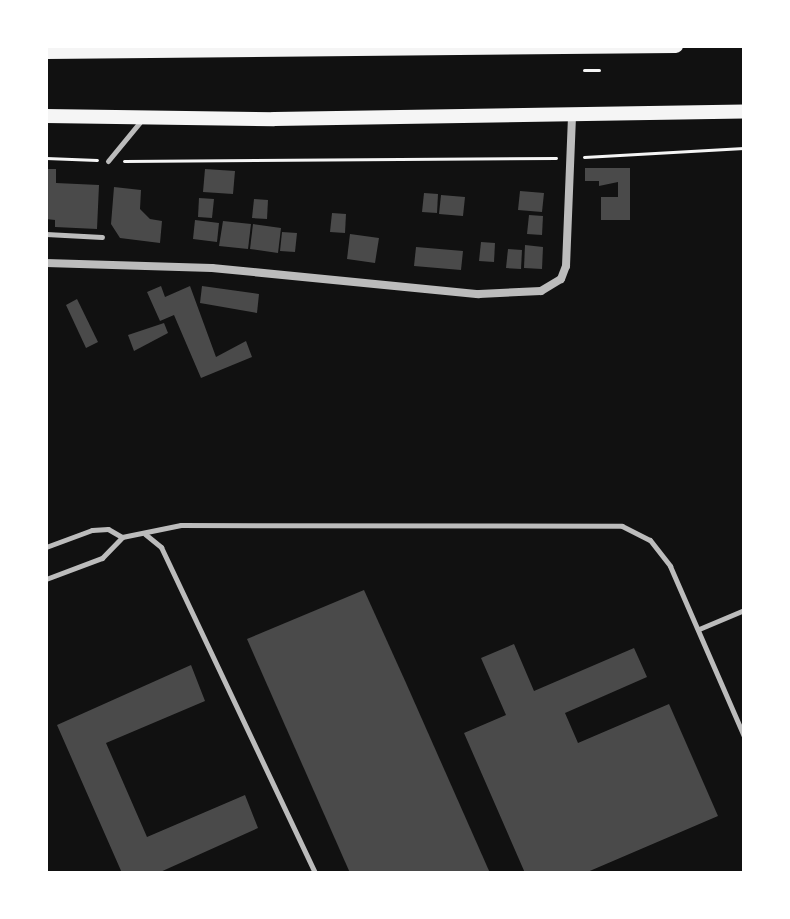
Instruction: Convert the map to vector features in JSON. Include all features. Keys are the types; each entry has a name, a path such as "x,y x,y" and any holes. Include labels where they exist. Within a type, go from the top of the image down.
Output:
{"main road":[{"path":"46,52 676,46"},
{"path":"46,116 572,116 744,112"}],"street":[{"path":"46,263 212,268 479,294 541,291 561,279 566,266 572,116"}],"lane":[{"path":"225,52 243,46"},
{"path":"108,161 126,135 148,118"},
{"path":"46,234 102,237"},
{"path":"46,547 92,530 108,529 122,537 181,525 622,526 638,531 659,550 699,629 744,736"},
{"path":"145,534 161,547 315,873"},
{"path":"46,579 102,558 122,537"},
{"path":"699,629 744,610"}],"path":[{"path":"584,70 599,70"},
{"path":"46,158 108,161 572,157 744,148"}],"building":[{"path":"585,168 630,168 630,220 601,220 601,197 618,197 618,182 599,186 599,181 585,181"},
{"path":"46,169 56,169 56,183 99,185 97,229 55,227 55,220 46,219"},
{"path":"205,169 235,171 233,194 203,192"},
{"path":"114,187 141,190 140,209 150,219 162,221 160,243 120,238 111,224"},
{"path":"520,191 544,193 542,212 518,210"},
{"path":"424,193 438,194 437,213 422,212"},
{"path":"441,195 465,197 463,216 439,214"},
{"path":"199,198 214,199 212,218 198,217"},
{"path":"254,199 268,200 267,219 252,218"},
{"path":"332,213 346,214 345,233 330,232"},
{"path":"529,215 543,216 542,235 527,234"},
{"path":"195,220 219,223 217,242 193,239"},
{"path":"223,221 251,224 248,249 219,246"},
{"path":"253,224 281,228 278,253 250,249"},
{"path":"282,232 297,233 295,252 280,251"},
{"path":"350,234 379,238 375,263 347,259"},
{"path":"481,242 495,243 494,262 479,261"},
{"path":"525,245 543,247 542,269 524,268"},
{"path":"416,247 463,251 461,270 414,266"},
{"path":"508,249 522,250 521,269 506,268"},
{"path":"161,286 165,297 190,286 216,357 246,341 252,357 201,378 174,315 160,321 147,292"},
{"path":"202,286 259,294 257,313 200,303"},
{"path":"77,299 98,342 86,348 66,305"},
{"path":"164,323 168,333 134,351 128,335"},
{"path":"364,590 490,873 350,873 247,639"},
{"path":"514,644 534,691 634,648 647,677 565,713 578,743 669,704 718,816 585,873 525,873 464,733 506,715 481,658"},
{"path":"191,665 205,701 106,743 147,837 245,795 258,828 158,873 122,873 57,725"}]}
